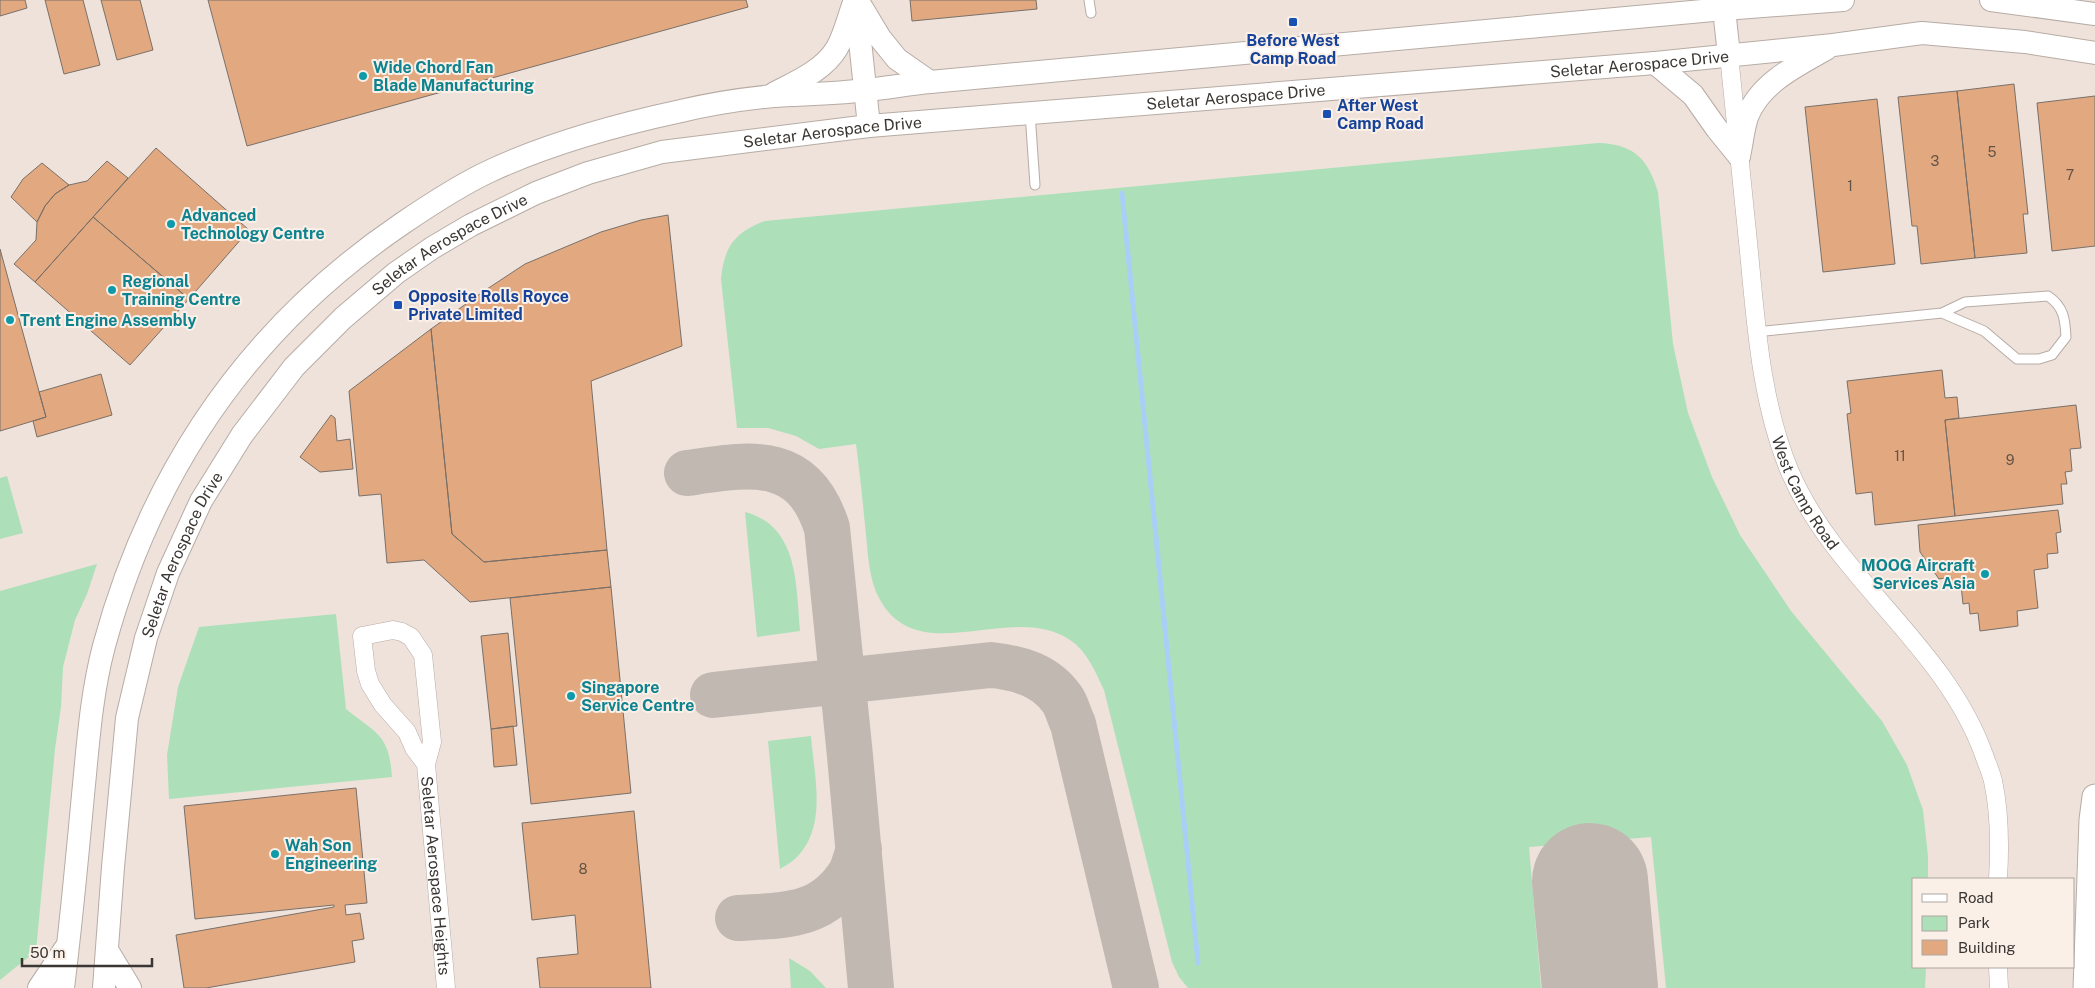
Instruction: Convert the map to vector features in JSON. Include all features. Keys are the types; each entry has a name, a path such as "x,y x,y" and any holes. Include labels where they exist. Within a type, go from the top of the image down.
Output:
{"main road":[{"path":"2086,988 2092,820 2095,797"}],"street":[{"path":"856,0 880,38 897,59 930,82"},
{"path":"856,0 869,126"},
{"path":"768,97 824,64 838,47 856,0"},
{"path":"1633,17 1661,0"},
{"path":"64,988 92,703 104,646 135,552 170,476 206,417 277,327 326,281 376,241 429,205 488,172 536,152 591,134 682,110 768,97 865,91 930,82 1633,17 1724,4 1843,0"},
{"path":"1991,0 2095,14"},
{"path":"1724,4 1729,55"},
{"name":"Seletar Aerospace Drive","path":"104,988 126,723 146,638 168,573 201,501 242,435 294,367 343,318 396,273 432,248 471,225 536,193 588,173 662,152 869,126 1655,63 1833,45 1922,33 2025,42 2095,53"},
{"path":"1740,156 1747,117 1768,86 1786,72 1833,45"},
{"name":"West Camp Road","path":"1729,55 1756,332 1769,408 1790,472 1817,522 1854,571 1933,662 1975,729 1993,780 2000,834 1998,878"},
{"path":"1655,63 1694,95 1717,129 1740,156"},
{"name":"Seletar Aerospace Heights","path":"426,764 414,748 407,732 383,705 372,689 366,671 362,636 393,630 402,632 411,637 423,655 432,742 426,764 446,988"},
{"path":"39,988 69,941"},
{"path":"107,950 130,988"},
{"path":"1998,968 1998,988"}],"lane":[{"path":"1090,0 1091,13"},
{"path":"1030,113 1035,185"},
{"path":"1756,332 1942,313 1965,302 2048,296 2055,301 2065,316 2066,337 2052,355 2039,360 2017,359 1984,331 1942,313"}],"green space":[{"path":"1598,143 1621,146 1630,150 1644,162 1658,192 1673,344 1688,413 1712,477 1740,535 1791,611 1882,721 1907,765 1923,810 1928,856 1928,878 1912,878 1912,968 1926,968 1925,988 1666,988 1651,837 1529,847 1541,988 1188,988 1179,977 1172,962 1104,690 1081,650 1070,640 1046,630 1021,627 941,633 917,630 896,619 879,598 871,575 856,444 819,449 796,436 768,428 737,428 721,279 725,258 733,242 746,230 765,221"},
{"path":"7,476 23,533 0,539 0,478"},
{"path":"745,512 763,519 776,530 785,544 795,577 800,631 757,637"},
{"path":"97,564 87,594 75,620 63,667 61,707 55,749 36,951 0,980 0,591"},
{"path":"336,614 346,709 373,730 384,743 388,752 392,777 169,799 167,755 178,687 199,627"},
{"path":"811,736 817,800 816,816 806,845 796,858 780,869 768,741"},
{"path":"789,958 810,971 826,988 791,988"}],"building":[{"path":"0,0 25,0 27,8 0,16"},
{"path":"45,0 83,0 100,65 64,74"},
{"path":"101,0 140,0 153,50 117,60"},
{"name":"Wide Chord Fan Blade Manufacturing","path":"208,0 746,0 748,7 247,146"},
{"path":"910,0 1036,0 1037,9 912,21"},
{"path":"2014,84 2028,214 2023,214 2027,253 1975,258 1957,91"},
{"path":"1957,91 1975,258 1921,264 1917,226 1912,226 1898,97"},
{"path":"2095,96 2095,246 2052,251 2037,103"},
{"path":"1877,99 1895,264 1823,272 1805,107"},
{"name":"Advanced Technology Centre","path":"156,148 249,230 189,299 93,217"},
{"path":"107,161 128,178 35,282 14,264 36,240 37,222 45,206 55,194 69,185 87,181"},
{"path":"42,163 69,185 55,194 45,206 37,222 11,197 23,179"},
{"path":"668,215 682,346 591,381 607,550 484,562 452,534 431,329 525,264 601,232 641,220"},
{"name":"Regional Training Centre","path":"93,217 189,299 130,365 35,282"},
{"name":"Trent Engine Assembly","path":"0,249 46,417 0,431"},
{"path":"431,329 452,534 484,562 607,550 611,587 470,602 424,560 387,563 381,494 359,496 349,391"},
{"path":"1942,370 1945,398 1957,397 1959,418 1945,420 1955,516 1875,525 1872,492 1856,494 1847,414 1851,413 1847,381"},
{"path":"101,374 112,415 37,437 33,421 46,417 39,392"},
{"path":"2076,405 2081,448 2070,449 2072,471 2065,472 2067,484 2061,484 2063,504 1955,516 1945,420"},
{"path":"331,415 335,418 337,441 350,439 353,469 320,472 300,457"},
{"name":"MOOG Aircraft Services Asia","path":"2058,510 2061,532 2056,533 2058,553 2047,554 2048,568 2034,570 2038,608 2017,611 2018,626 1980,631 1978,613 1970,614 1969,603 1963,604 1961,585 1952,586 1951,577 1939,579 1920,552 1918,525"},
{"name":"Singapore Service Centre","path":"611,587 631,793 531,804 510,598"},
{"path":"508,633 517,726 491,729 481,636"},
{"path":"513,726 517,765 494,767 491,729"},
{"name":"Wah Son Engineering","path":"356,788 367,903 345,905 346,915 360,913 364,939 352,941 355,962 206,988 184,988 176,935 334,907 334,905 195,919 184,806"},
{"path":"634,811 651,988 540,988 537,958 578,954 575,915 532,920 522,823"}],"waterway":[{"path":"1122,193 1198,963"}],"taxiway":[{"path":"687,473 732,467 753,467 772,469 789,475 804,486 817,504 827,528 871,988"},
{"path":"713,695 991,665 1012,668 1031,674 1048,684 1062,699 1073,724 1136,988"},
{"path":"738,918 771,916 801,911 827,899 850,874 859,849"}],"runway":[{"path":"1590,881 1600,988"}],"place":[{"name":"Before West Camp Road","path":"1293,22"},
{"name":"Wide Chord Fan Blade Manufacturing","path":"363,76"},
{"name":"After West Camp Road","path":"1327,114"},
{"name":"Advanced Technology Centre","path":"171,224"},
{"name":"Regional Training Centre","path":"112,290"},
{"name":"Opposite Rolls Royce Private Limited","path":"398,305"},
{"name":"Trent Engine Assembly","path":"10,320"},
{"name":"MOOG Aircraft Services Asia","path":"1985,574"},
{"name":"Singapore Service Centre","path":"571,696"},
{"name":"Wah Son Engineering","path":"275,854"}]}
